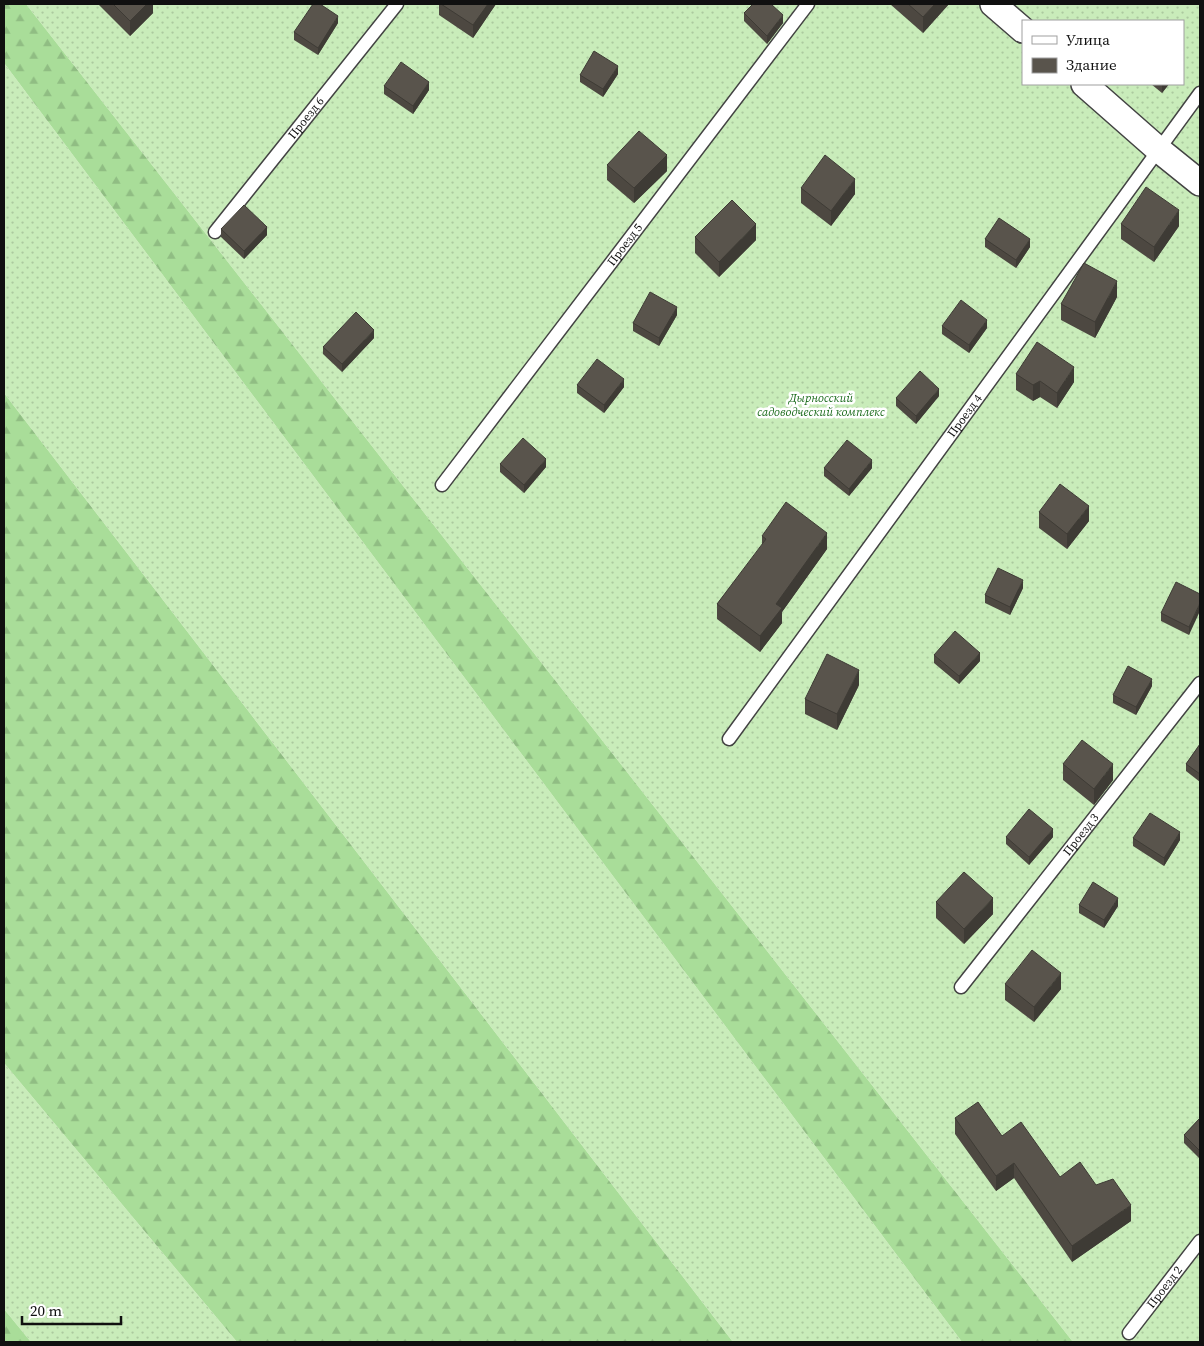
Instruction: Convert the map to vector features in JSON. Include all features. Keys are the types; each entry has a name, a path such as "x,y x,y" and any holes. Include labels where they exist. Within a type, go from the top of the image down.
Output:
{"street":[{"path":"993,4 1022,29"},
{"path":"1085,85 1159,150 1200,183"}],"lane":[{"name":"Проезд 6","path":"215,232 397,4"},
{"name":"Проезд 5","path":"442,485 808,4"},
{"name":"Проезд 4","path":"729,739 1200,94"},
{"name":"Проезд 3","path":"961,987 1200,683"},
{"name":"Проезд 2","path":"1129,1333 1200,1241"}],"green space":[{"path":"4,4 26,4 1073,1342 962,1342 4,63"},
{"name":"Дырносский садоводческий комплекс","path":"26,4 1200,4 1200,1342 1073,1342"},
{"path":"4,63 962,1342 733,1342 4,393"},
{"path":"4,393 733,1342 237,1342 4,1063"},
{"path":"4,1063 237,1342 31,1342 4,1309"},
{"path":"4,1309 31,1342 4,1342"}],"building":[{"path":"113,4 147,4 130,21"},
{"path":"313,4 320,4 338,16 318,48 294,32"},
{"path":"441,4 488,4 473,25"},
{"path":"753,4 771,4 783,15 767,36 744,13"},
{"path":"908,4 935,4 923,17"},
{"path":"594,51 618,66 603,89 580,75"},
{"path":"401,62 429,82 413,106 384,86"},
{"path":"639,131 667,155 634,188 607,165"},
{"path":"825,155 855,179 831,211 801,188"},
{"path":"1146,187 1179,210 1154,247 1121,224"},
{"path":"732,200 756,224 719,262 695,237"},
{"path":"244,205 267,227 244,251 221,229"},
{"path":"999,218 1030,239 1016,260 985,239"},
{"path":"1084,263 1117,281 1095,322 1061,304"},
{"path":"650,292 677,307 659,338 633,323"},
{"path":"961,300 987,320 969,345 942,326"},
{"path":"356,312 374,330 342,364 323,347"},
{"path":"1037,342 1074,367 1057,393 1040,381 1033,385 1016,374"},
{"path":"597,359 624,379 604,405 577,385"},
{"path":"920,371 939,389 916,416 896,398"},
{"path":"523,438 546,459 524,485 500,464"},
{"path":"847,440 872,460 849,489 824,468"},
{"path":"1060,484 1089,506 1067,534 1039,512"},
{"path":"786,502 827,533 776,604 782,608 760,636 717,604 766,539 762,536"},
{"path":"998,568 1023,580 1010,607 985,595"},
{"path":"1176,582 1200,594 1200,603 1189,627 1161,613"},
{"path":"955,631 980,653 959,676 934,655"},
{"path":"827,654 859,670 837,714 805,699"},
{"path":"1128,666 1152,679 1136,707 1113,695"},
{"path":"1082,740 1113,764 1094,789 1063,764"},
{"path":"1200,744 1200,774 1186,764"},
{"path":"1029,809 1053,829 1029,857 1006,837"},
{"path":"1150,813 1180,832 1164,858 1133,838"},
{"path":"964,872 993,898 964,929 936,902"},
{"path":"1093,882 1118,898 1104,920 1079,905"},
{"path":"1032,950 1061,973 1034,1007 1005,984"},
{"path":"978,1102 1002,1136 1021,1122 1060,1177 1080,1162 1096,1185 1113,1179 1131,1205 1072,1246 1014,1163 996,1176 955,1118"},
{"path":"1200,1118 1200,1151 1184,1135"}]}
